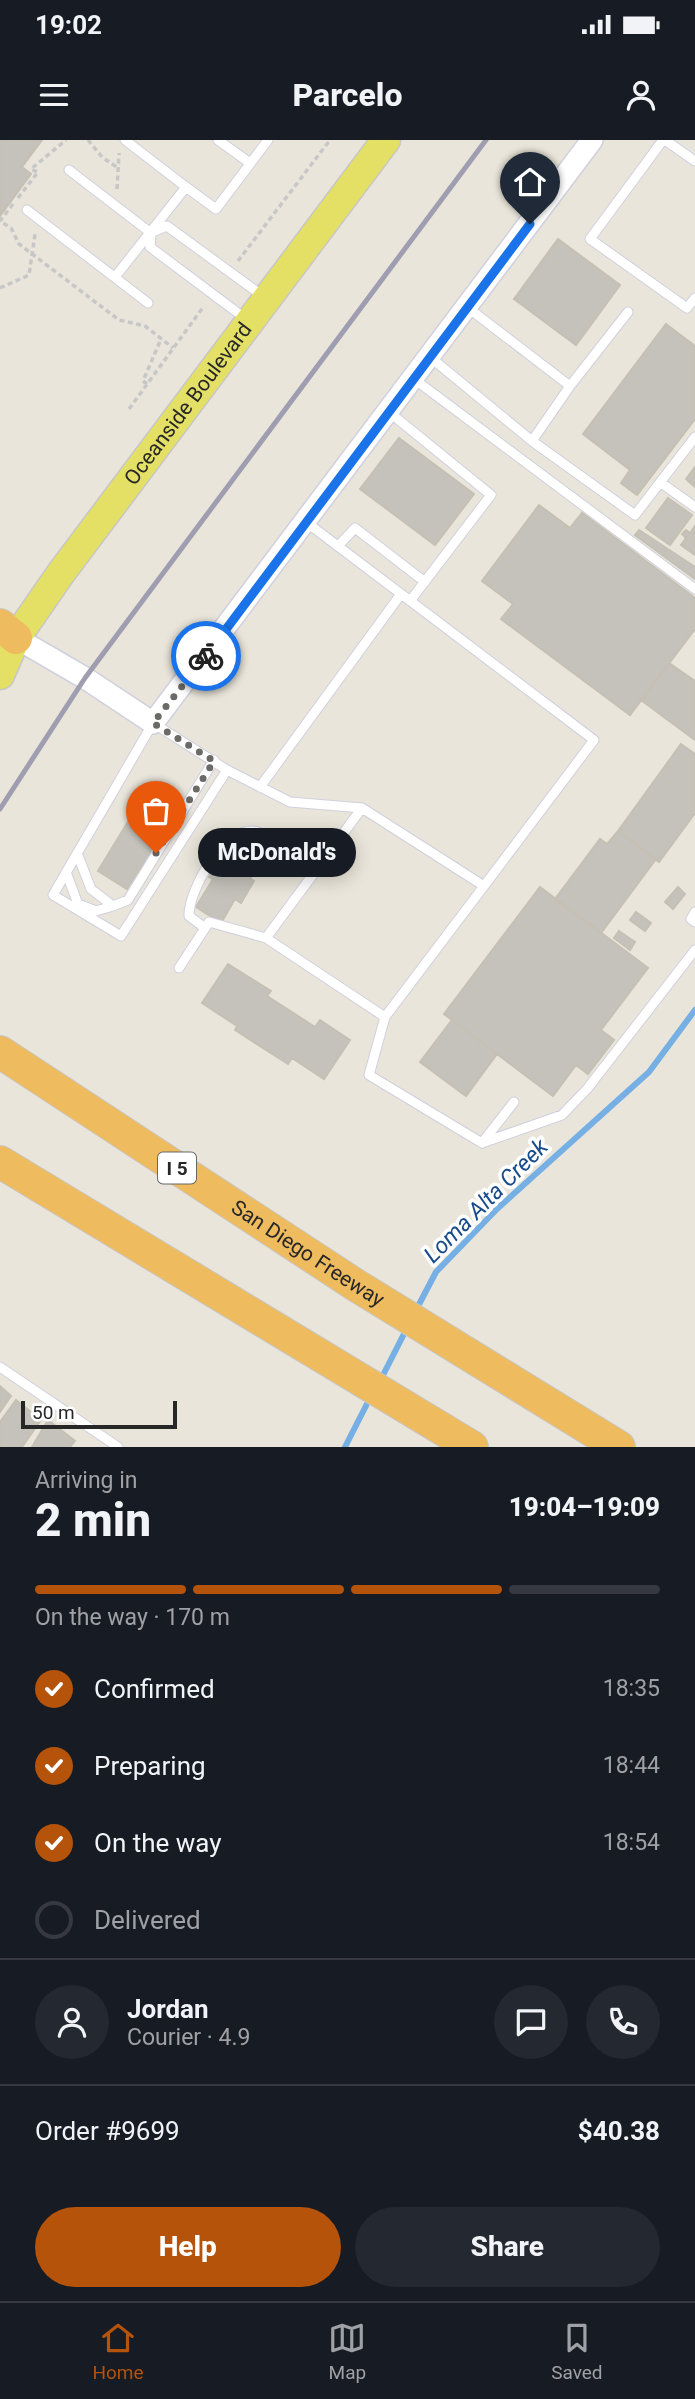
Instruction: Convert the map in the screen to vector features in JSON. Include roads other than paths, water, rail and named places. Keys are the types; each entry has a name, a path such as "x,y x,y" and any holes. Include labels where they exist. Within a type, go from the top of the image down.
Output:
{"highway":[{"name":"San Diego Freeway","path":"0,1052 354,1284 619,1447"},
{"path":"0,1162 471,1447"}],"main road":[{"name":"Oceanside Boulevard","path":"0,675 5,631 61,573 386,140"}],"street":[{"path":"5,631 85,678 153,723 592,140"}],"lane":[{"path":"125,140 216,209 268,140"},
{"path":"218,140 250,163"},
{"path":"695,161 664,140 590,240 687,308 695,298"},
{"path":"69,170 151,233"},
{"path":"115,278 186,187"},
{"path":"27,209 148,303"},
{"path":"151,233 167,226 266,299"},
{"path":"151,233 150,247 249,321"},
{"path":"467,307 570,386"},
{"path":"532,441 570,386 628,312"},
{"path":"430,357 532,441 635,515 695,437"},
{"path":"414,379 695,589"},
{"path":"389,412 491,495 410,601"},
{"path":"660,482 695,507"},
{"path":"306,522 594,740 385,1017 369,1075 482,1143"},
{"path":"338,546 355,528 425,582"},
{"path":"260,786 401,594"},
{"path":"227,769 121,936 53,895 153,723 227,769 290,802 362,807 484,886"},
{"path":"66,872 78,904 96,911 128,900 214,761"},
{"path":"265,938 362,807"},
{"path":"205,928 189,916 188,902 221,846 230,839 254,831 262,834 275,850 315,872"},
{"path":"77,853 91,889 113,906"},
{"path":"695,912 691,919 695,922"},
{"path":"179,968 209,922 265,938 385,1017"},
{"path":"482,1143 562,1115 587,1089 695,950"},
{"path":"482,1143 514,1102"},
{"path":"0,1367 118,1447"}],"waterway":[{"name":"Loma Alta Creek","path":"415,1312 436,1272 497,1209 649,1072 695,1010"},
{"name":"Loma Alta Creek","path":"380,1381 407,1328"},
{"name":"Loma Alta Creek","path":"345,1447 371,1396"}],"railway":[{"path":"0,809 85,678 486,140"}],"place":[{"name":"McDonald's","path":"156,853"}]}
